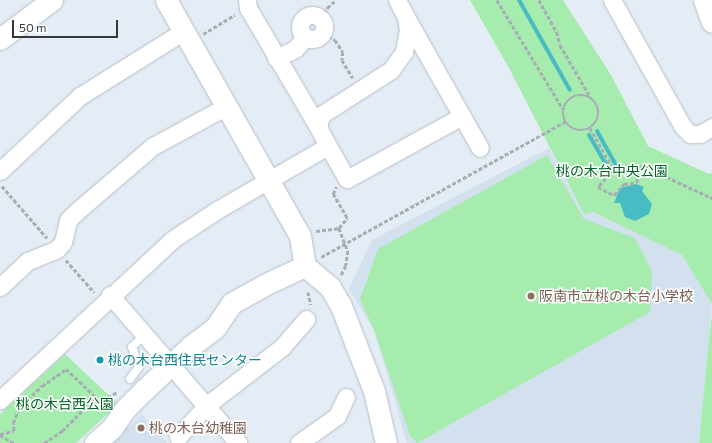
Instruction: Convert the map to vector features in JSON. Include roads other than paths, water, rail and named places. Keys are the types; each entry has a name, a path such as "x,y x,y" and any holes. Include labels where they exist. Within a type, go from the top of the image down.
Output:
{"street":[{"path":"0,39 52,0"},
{"path":"166,0 300,236 297,270"},
{"path":"397,0 480,148"},
{"path":"612,0 683,127 690,134 700,134 712,127"},
{"path":"704,0 712,22"},
{"path":"248,4 276,58 348,179 462,116"},
{"path":"318,127 321,115 391,70 398,61 407,40 406,17"},
{"path":"276,58 296,49 304,35 312,39 322,26"},
{"path":"0,171 80,96 187,36"},
{"path":"0,286 28,261 57,249 63,242 68,220 153,146 227,106"},
{"path":"0,400 110,295 173,239 269,179 328,146"},
{"path":"95,443 112,428 124,410 171,367 191,346 215,328 232,303 264,285 297,270 326,283 333,293 353,332 365,362 380,410 386,443"},
{"path":"110,295 171,367 207,405 238,443"},
{"path":"178,437 207,405 282,347 301,328 306,319"},
{"path":"299,443 337,416 346,397"}],"lane":[{"path":"130,379 139,367 132,347 144,335"}],"water":[{"path":"636,184 644,187 642,191 652,204 649,214 635,221 625,217 620,203 614,203 620,188"}],"waterway":[{"path":"519,0 570,90"},
{"path":"597,131 615,164"},
{"path":"589,135 608,168"}],"place":[{"name":"阪南市立桃の木台小学校","path":"531,296"},
{"name":"桃の木台西住民センター","path":"100,360"},
{"name":"桃の木台幼稚園","path":"141,428"}],"park label":[{"name":"桃の木台中央公園","path":"612,171"},
{"name":"桃の木台西公園","path":"65,404"}]}
